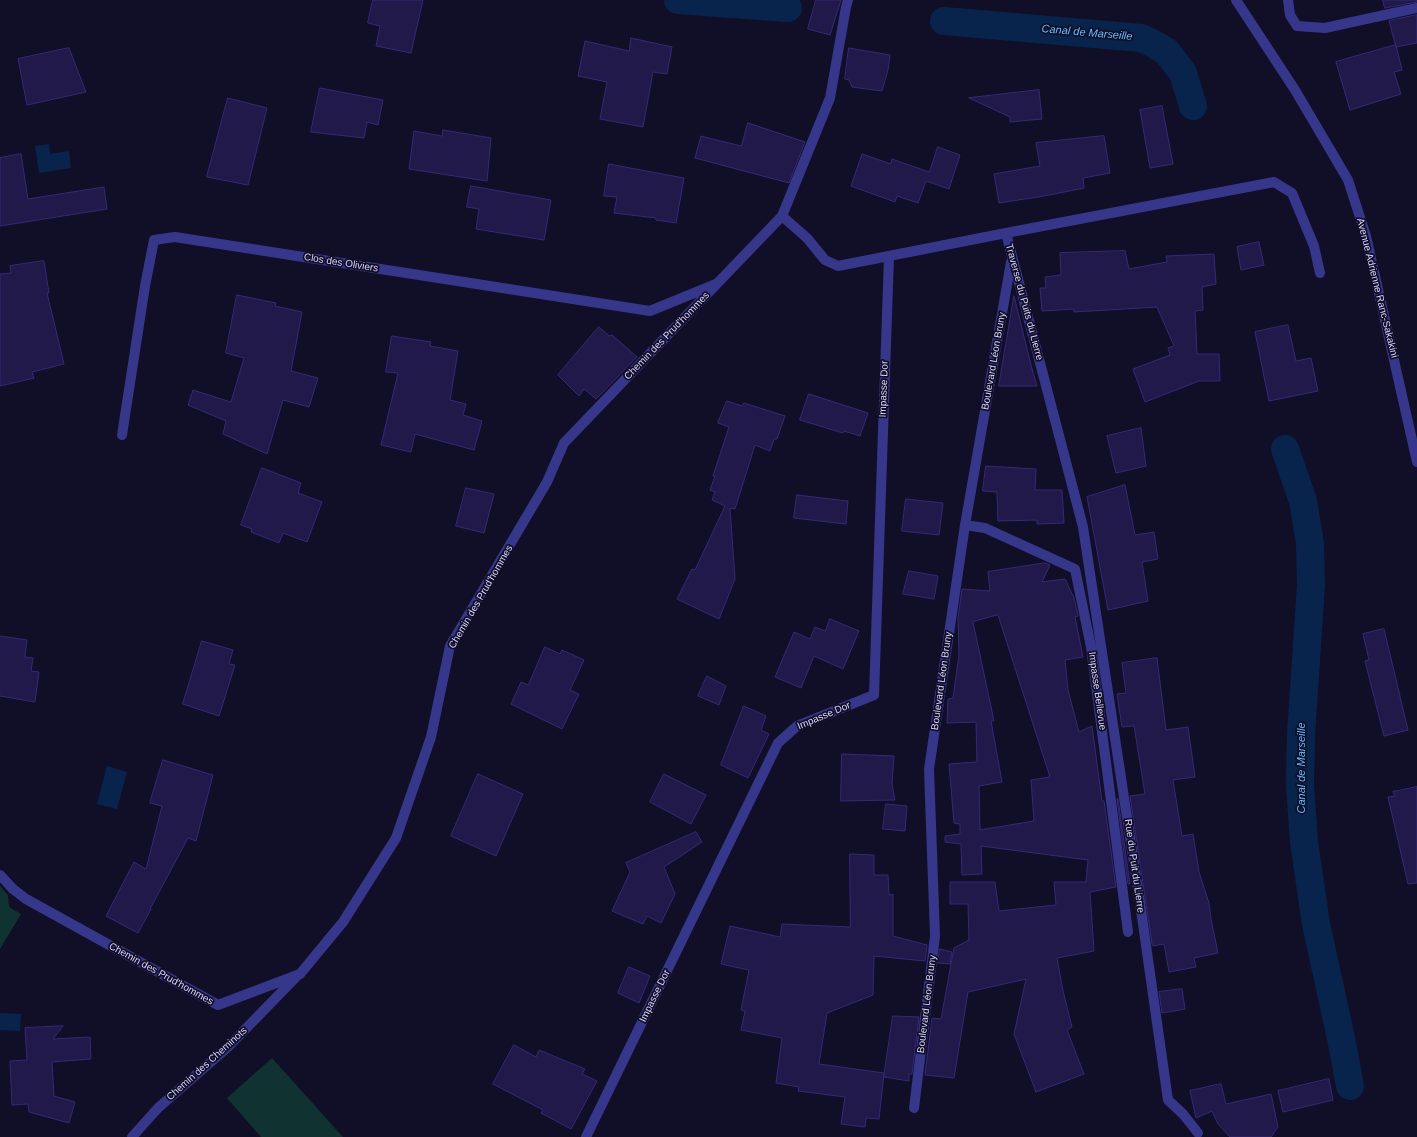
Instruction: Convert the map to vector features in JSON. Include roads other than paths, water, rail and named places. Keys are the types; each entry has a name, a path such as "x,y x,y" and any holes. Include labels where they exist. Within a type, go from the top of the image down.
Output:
{"street":[{"name":"Chemin des Prud'hommes","path":"0,876 26,899 218,1005 300,974 343,922 396,838 431,737 450,646 547,482 564,443 782,216 830,98 848,0"},
{"name":"Avenue Adrienne Ranc-Sakakini","path":"1236,0 1295,90 1348,180 1366,236 1417,462"},
{"path":"1288,0 1290,15 1297,26 1325,28 1417,8"},
{"path":"1006,233 1274,182 1292,193 1314,246 1320,273"},
{"name":"Traverse du Puits du Lierre","path":"782,216 807,238 825,260 838,266 1006,233 1083,527 1092,587"},
{"name":"Clos des Oliviers","path":"122,435 154,240 175,237 650,311 719,282"},
{"name":"Impasse Dor","path":"586,1137 778,743 797,726 874,695 889,256"},
{"name":"Boulevard Léon Bruny","path":"914,1108 935,936 929,769 965,525 1012,258"},
{"name":"Impasse Bellevue","path":"965,525 985,528 1075,569 1091,647 1128,932"},
{"name":"Rue du Puit du Lierre","path":"1092,587 1168,1100 1183,1114 1198,1133"},
{"name":"Chemin des Cheminots","path":"132,1137 158,1108 228,1047 300,974"}],"water":[{"path":"49,144 50,154 69,151 71,168 39,173 35,146"},
{"path":"107,766 127,772 117,809 97,804"},
{"path":"0,1013 21,1014 20,1031 0,1030"}],"waterway":[{"name":"Canal de Marseille","path":"678,0 788,8"},
{"name":"Canal de Marseille","path":"944,21 1141,38 1167,52 1183,73 1193,106"},
{"name":"Canal de Marseille","path":"1285,449 1303,501 1310,543 1311,585 1301,734 1300,786 1304,842 1316,924 1350,1086"}]}
